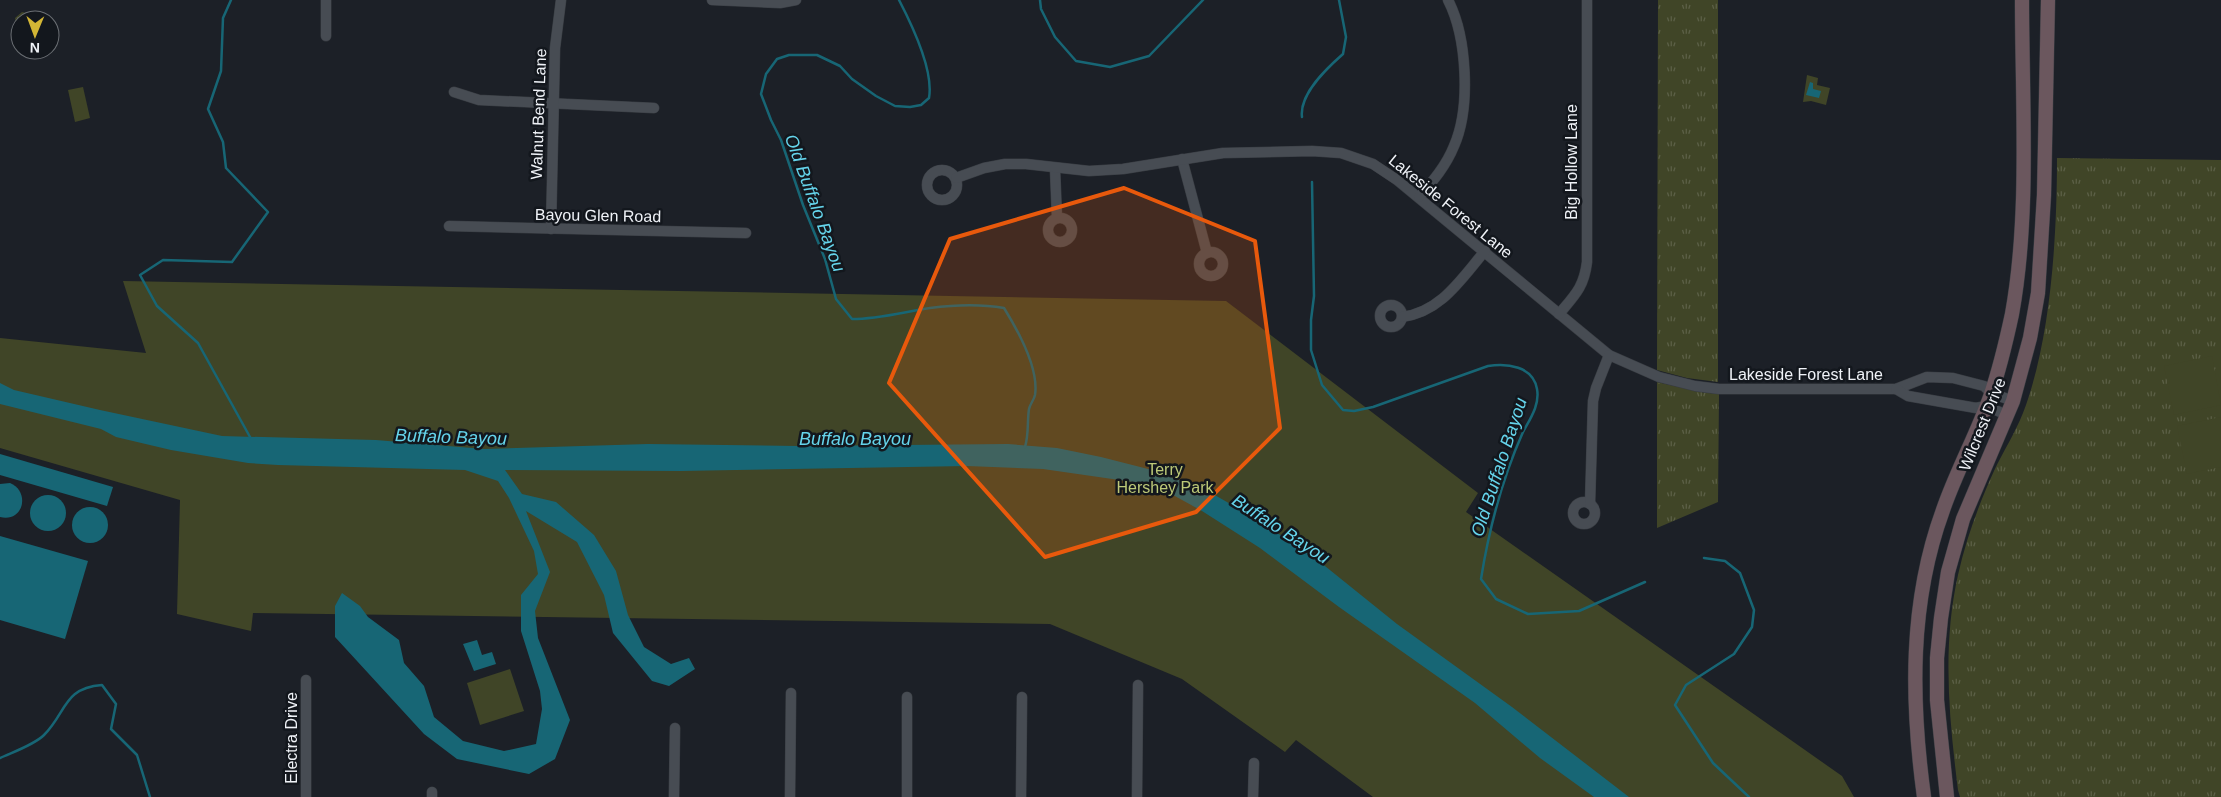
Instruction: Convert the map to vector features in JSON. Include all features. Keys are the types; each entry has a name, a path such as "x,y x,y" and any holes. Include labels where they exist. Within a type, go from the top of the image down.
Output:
{"main road":[{"name":"Wilcrest Drive","path":"1924,797 1914,688 1922,590 1930,550 1942,512 1991,393 2012,314 2019,247 2024,68 2022,0"},
{"name":"Wilcrest Drive","path":"1947,797 1937,700 1937,658 1941,618 1948,572 1962,519 2013,401 2030,338 2038,293 2044,195 2048,0"}],"street":[{"path":"326,0 326,36"},
{"name":"Walnut Bend Lane","path":"551,229 556,24 561,0"},
{"path":"712,0 780,3 796,0"},
{"path":"1419,197 1443,168 1455,145 1463,104 1462,43 1455,14 1448,0"},
{"name":"Big Hollow Lane","path":"1559,314 1580,289 1585,278 1587,262 1587,0"},
{"path":"454,92 479,100 654,108"},
{"name":"Lakeside Forest Lane","path":"956,178 984,168 1006,164 1026,164 1056,169 1089,171 1122,169 1223,153 1312,151 1340,153 1374,164 1419,197 1609,355 1659,377 1695,386 1719,389 1896,389 1921,378 1934,376 1953,378 1984,386 1991,393 2013,401"},
{"path":"1182,159 1206,253"},
{"path":"1056,169 1057,218"},
{"name":"Bayou Glen Road","path":"449,226 746,233"},
{"path":"1402,317 1430,309 1448,294 1485,251"},
{"path":"1590,504 1593,401 1609,355"},
{"name":"Lakeside Forest Lane","path":"1896,389 1908,396 1953,402 1976,408 1986,406 2007,415"},
{"name":"Electra Drive","path":"306,680 306,797"},
{"path":"1137,797 1138,685"},
{"path":"790,797 791,693"},
{"path":"907,697 907,797"},
{"path":"1021,797 1022,697"},
{"path":"674,797 675,728"},
{"path":"1254,763 1254,797"}],"highlighted area":[{"path":"1124,188 1255,241 1280,428 1196,512 1045,557 889,383 950,239"}],"green space":[{"path":"1658,0 1718,0 1718,382 1687,378 1657,370"},
{"path":"1807,75 1818,78 1817,85 1830,88 1826,105 1811,101 1803,102"},
{"path":"83,87 90,118 75,122 68,90"},
{"path":"2057,158 2221,160 2221,797 1960,797 1958,790 1949,682 1950,628 1953,602 1961,562 1973,522 1994,471 2023,413 2040,353 2054,254"},
{"name":"Terry Hershey Park","path":"123,281 1226,301 1478,493 1466,512 1842,776 1854,797 1373,797 1296,740 1285,752 1182,679 1050,624 253,613 251,631 177,614 180,500 0,448 0,338 146,353"},
{"path":"2212,356 2221,405 2174,415 2164,366"},
{"path":"1657,382 1719,394 1718,502 1657,528"},
{"path":"2221,417 2221,467 2187,474 2177,426"},
{"path":"510,669 524,711 480,725 467,683"}],"water":[{"path":"1810,82 1813,83 1813,89 1821,91 1819,98 1806,95"},
{"path":"0,383 14,390 222,436 376,440 484,449 648,444 798,446 1008,444 1057,448 1101,457 1152,470 1206,490 1253,517 1315,558 1397,624 1512,707 1629,797 1594,797 1540,758 1475,703 1339,607 1260,548 1202,511 1164,490 1147,484 1043,469 967,466 680,471 505,470 522,494 556,502 594,535 616,571 628,615 644,647 671,664 689,658 695,669 669,686 652,681 613,633 604,595 577,542 526,511 550,572 535,611 538,638 570,720 555,759 529,774 457,759 424,734 335,637 335,606 342,593 360,606 368,617 399,640 404,663 424,686 434,717 463,741 504,751 536,744 542,709 540,691 521,631 521,595 538,574 534,551 509,498 498,481 465,470 248,463 171,450 116,437 101,429 0,404"},
{"path":"0,454 113,487 107,506 0,475"},
{"path":"10,483 17,487 21,493 22,506 19,511 8,518 0,517 0,484"},
{"path":"48,495 61,500 66,513 61,526 48,531 35,526 30,513 35,500"},
{"path":"90,507 103,512 108,525 103,538 90,543 77,538 72,525 77,512"},
{"path":"0,536 88,561 65,639 0,620"},
{"path":"477,640 482,655 492,652 496,664 474,671 463,644"}],"waterway":[{"path":"231,0 223,18 221,71 208,109 223,142 226,168 268,212 232,262 163,260 140,275 157,306 198,343 250,437"},
{"name":"Old Buffalo Bayou","path":"899,0 921,48 928,74 929,98 921,105 910,107 895,106 876,96 852,79 840,66 817,55 789,55 777,59 766,74 761,94 781,140 803,205 825,259 836,299 852,319 881,317 948,306 977,305 1004,308 1021,338 1034,373 1035,395 1029,409 1025,447"},
{"name":"Old Buffalo Bayou","path":"1040,0 1041,9 1055,37 1076,61 1110,67 1149,56 1203,0"},
{"name":"Old Buffalo Bayou","path":"1302,117 1302,108 1309,91 1322,74 1343,54 1346,37 1339,0"},
{"name":"Old Buffalo Bayou","path":"1312,182 1314,296 1311,320 1311,350 1322,385 1343,410 1354,411 1373,407 1488,366 1503,365 1518,368 1525,371 1535,381 1538,395 1536,406 1515,450 1492,523 1484,560 1481,579 1496,599 1528,614 1579,611 1645,582"},
{"name":"Old Buffalo Bayou","path":"1704,558 1725,561 1740,573 1754,610 1752,627 1734,654 1686,685 1675,705 1713,763 1749,797"},
{"path":"0,758 40,739 73,696 89,687 102,685 116,704 111,729 137,755 150,797"}],"water label":[{"name":"Buffalo Bayou","path":"451,437"},
{"name":"Buffalo Bayou","path":"855,439"},
{"name":"Buffalo Bayou","path":"1281,529"}]}
